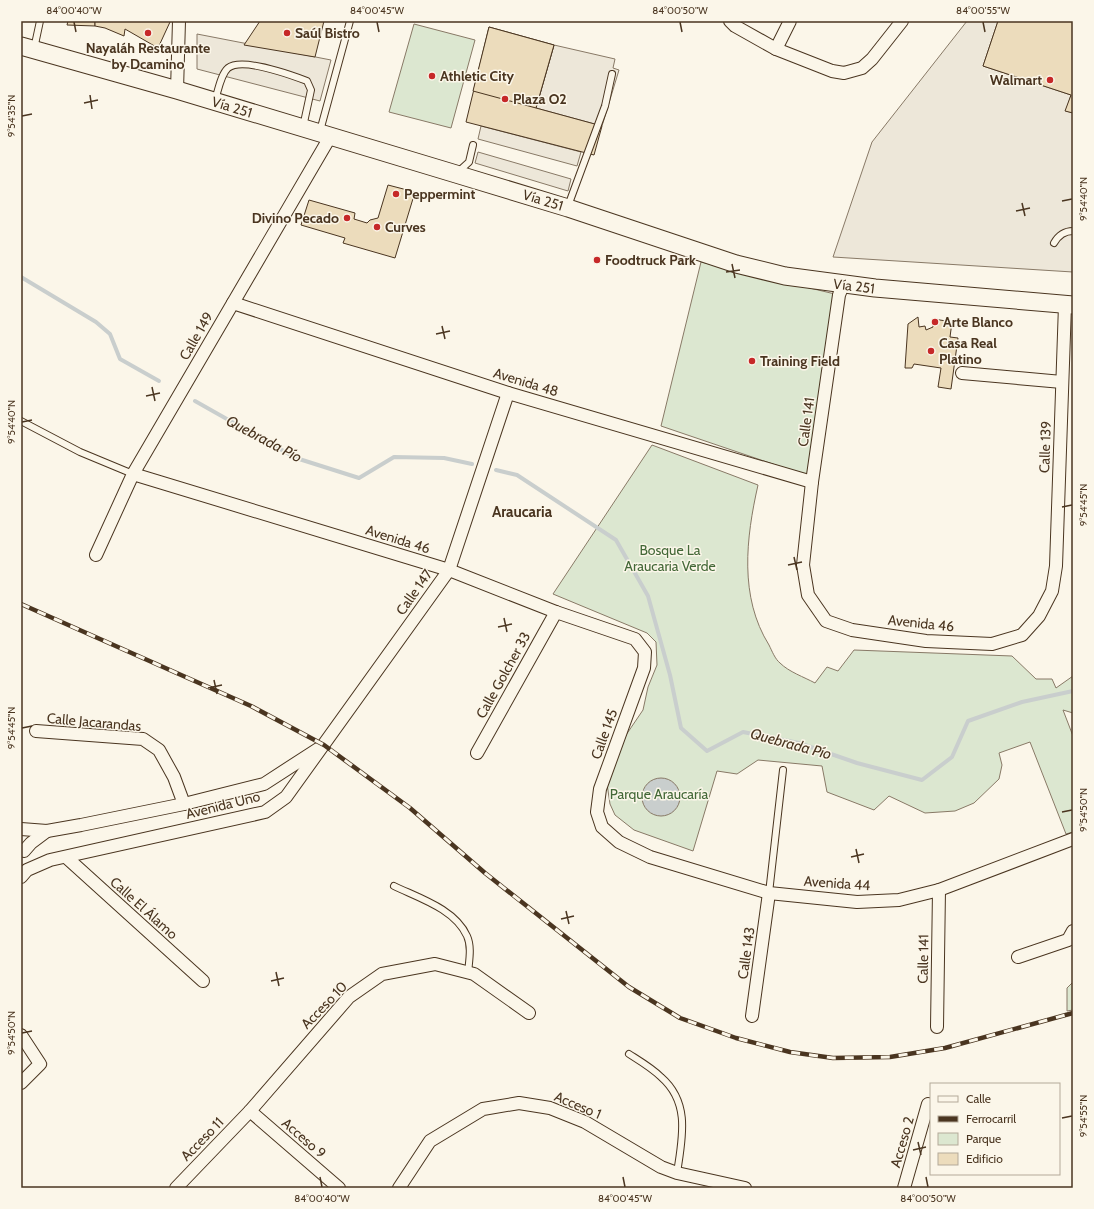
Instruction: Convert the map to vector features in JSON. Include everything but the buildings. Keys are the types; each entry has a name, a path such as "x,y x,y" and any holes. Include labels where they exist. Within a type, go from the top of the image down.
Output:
{"main road":[{"name":"Vía 251","path":"28,48 177,90 568,208 736,264 785,276 843,285 1069,305"}],"street":[{"path":"177,90 179,21"},
{"path":"730,21 735,26 776,49 844,73 862,68 872,59 902,21"},
{"path":"776,49 790,21"},
{"name":"Calle 149","path":"96,555 133,474 233,303 325,135"},
{"name":"Calle 141","path":"803,565 812,482 839,295 843,285"},
{"name":"Avenida 48","path":"233,303 508,393 812,482"},
{"name":"Calle 139","path":"1052,591 1056,566 1062,382 1069,305"},
{"path":"962,373 1062,382"},
{"name":"Calle 147","path":"324,745 449,570 508,393"},
{"name":"Avenida 46","path":"133,474 449,570 556,612 635,639 645,652"},
{"name":"Avenida 46","path":"803,565 808,595 826,621 852,630 926,640 992,644 1022,635 1039,616 1052,591"},
{"name":"Calle Golcher 33","path":"477,753 556,612"},
{"name":"Calle 145","path":"602,827 597,812 600,789 644,668 645,652"},
{"name":"Calle Jacarandas","path":"36,731 143,739 159,750 174,777 184,804"},
{"name":"Avenida Uno","path":"21,830 47,831 184,804 264,784 324,745"},
{"name":"Avenida Uno","path":"23,850 24,873 50,860 265,812 286,797 324,745"},
{"name":"Avenida 44","path":"602,827 619,842 650,857 769,893 857,902 899,900 939,890 1073,839"},
{"path":"47,831 23,850 32,859 50,860"},
{"name":"Calle El Álamo","path":"66,856 202,981"},
{"name":"Calle 141","path":"937,1027 939,890"},
{"name":"Calle 143","path":"752,1016 769,893"},
{"path":"1018,956 1068,940 1073,931"},
{"name":"Acceso 10","path":"250,1111 349,998 382,974 435,964 474,974 529,1013"},
{"path":"21,1035 40,1064 21,1083"},
{"name":"Acceso 1","path":"399,1188 430,1141 483,1109 519,1103 550,1108 585,1122 661,1167 745,1188"},
{"name":"Acceso 2","path":"904,1188 928,1104"},
{"name":"Acceso 11","path":"176,1188 250,1111"},
{"name":"Acceso 9","path":"250,1111 339,1188"}],"lane":[{"path":"28,48 40,21"},
{"path":"325,135 350,21"},
{"path":"214,102 226,69 235,64 250,65 284,73 307,81 311,90 303,129"},
{"path":"568,208 578,174 605,106 612,74"},
{"path":"456,174 469,162 473,145"},
{"path":"1054,243 1058,236 1068,231 1073,231"},
{"path":"21,421 80,452 133,474"},
{"path":"769,893 783,770"},
{"path":"394,886 446,912 458,923 467,936 470,950 468,973"},
{"path":"629,1054 662,1078 672,1091 681,1109 684,1128 677,1172"}],"green space":[{"name":"Athletic City","path":"414,24 475,40 451,128 389,112"},
{"name":"Training Field","path":"701,262 839,295 808,476 661,426"},
{"name":"Bosque La Araucaria Verde","path":"652,445 758,485 750,526 748,546 749,587 759,627 775,657 792,672 815,683 827,667 838,671 854,650 1012,656 1036,679 1052,679 1056,688 1073,676 1073,713 1063,710 1073,736 1073,832 1066,834 1030,742 999,753 1002,765 999,779 974,803 955,811 925,813 889,796 874,810 827,792 822,766 758,760 737,774 717,771 693,851 634,830 615,815 610,804 607,784 626,735 643,710 648,687 657,665 656,642 647,633 553,594"},
{"path":"1073,982 1073,1010 1067,1011 1067,988"}],"shaded area":[{"path":"967,21 998,21 983,66 1071,95 1066,111 1073,113 1073,272 833,257 872,142"},
{"path":"197,34 331,60 320,101 197,69"},
{"path":"554,45 615,59 613,68 619,70 602,126 536,108"},
{"path":"481,126 581,152 577,166 478,139"},
{"path":"478,152 571,179 568,191 475,163"},
{"path":"657,778 665,778 672,781 677,786 680,797 677,808 672,813 665,816 657,816 650,813 645,808 642,801 642,793 645,786 650,781"}],"waterway":[{"name":"Quebrada Pío","path":"21,277 96,322 110,334 120,359 159,381"},
{"name":"Quebrada Pío","path":"195,401 296,458 359,478 394,457 444,458 472,464"},
{"name":"Quebrada Pío","path":"496,470 517,475 616,540 648,596 670,675 681,728 707,751 743,732 799,743 857,763 922,780 952,757 968,721 1022,702 1073,691"}],"railway":[{"path":"21,604 251,706 324,745 410,808 485,873 629,987 680,1018 736,1038 790,1052 833,1058 890,1057 945,1048 1073,1013"}],"place":[{"name":"Nayaláh Restaurante by Dcamino","path":"148,33"},
{"name":"Saúl Bistro","path":"287,33"},
{"name":"Athletic City","path":"432,76"},
{"name":"Walmart","path":"1050,80"},
{"name":"Plaza O2","path":"505,99"},
{"name":"Peppermint","path":"396,194"},
{"name":"Divino Pecado","path":"347,218"},
{"name":"Curves","path":"377,227"},
{"name":"Foodtruck Park","path":"597,260"},
{"name":"Arte Blanco","path":"935,322"},
{"name":"Casa Real Platino","path":"931,351"},
{"name":"Training Field","path":"752,361"}],"district":[{"name":"Araucaria","path":"522,512"}],"park label":[{"name":"Parque Araucaría","path":"659,794"}]}
